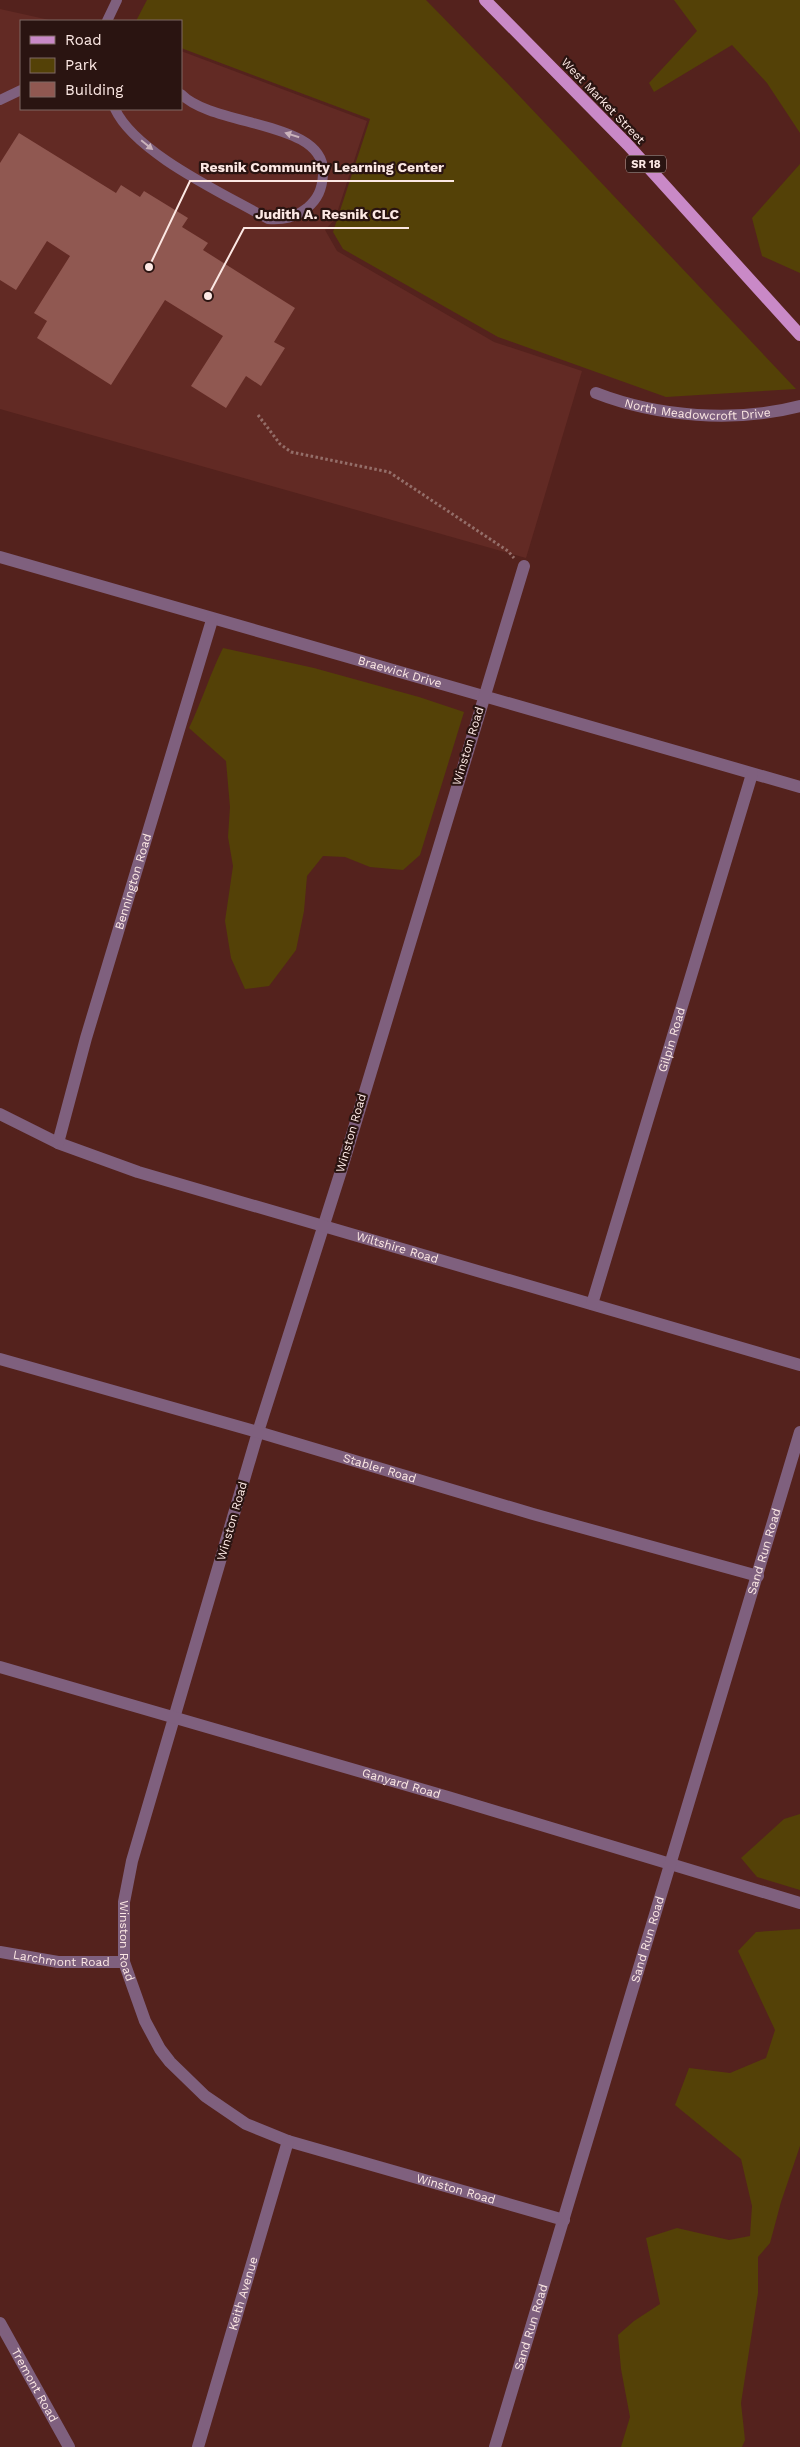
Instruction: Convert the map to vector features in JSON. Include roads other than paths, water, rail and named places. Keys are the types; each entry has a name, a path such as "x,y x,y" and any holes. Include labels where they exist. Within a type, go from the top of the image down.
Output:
{"main road":[{"name":"West Market Street","path":"485,0 628,145 800,335"}],"street":[{"name":"North Meadowcroft Drive","path":"596,394 649,408 704,415 747,414 800,406"},
{"name":"Braewick Drive","path":"0,557 152,600 212,620 800,788"},
{"name":"Winston Road","path":"524,566 323,1226 258,1432 174,1719 126,1888 124,1962 145,2022 170,2062 192,2085 228,2112 253,2127 288,2140 564,2220"},
{"name":"Bennington Road","path":"58,1143 86,1038 212,620"},
{"name":"Gilpin Road","path":"592,1304 752,774"},
{"name":"Wiltshire Road","path":"0,1114 58,1143 138,1172 800,1366"},
{"name":"Stabler Road","path":"0,1359 258,1432 533,1514 758,1576"},
{"name":"Sand Run Road","path":"495,2447 800,1432"},
{"name":"Ganyard Road","path":"0,1667 671,1863 800,1903"},
{"name":"Larchmont Road","path":"0,1952 58,1962 124,1962"},
{"name":"Keith Avenue","path":"198,2447 288,2140"},
{"name":"Tremont Road","path":"0,2323 69,2447"}],"lane":[{"path":"107,20 117,0"},
{"path":"0,100 20,90"},
{"path":"115,110 120,120 146,146 268,219 287,220 314,202 322,187 324,165 316,150 300,137 204,111 182,95"}],"place":[{"name":"Resnik Community Learning Center","path":"149,267"},
{"name":"Judith A. Resnik CLC","path":"208,296"}]}
